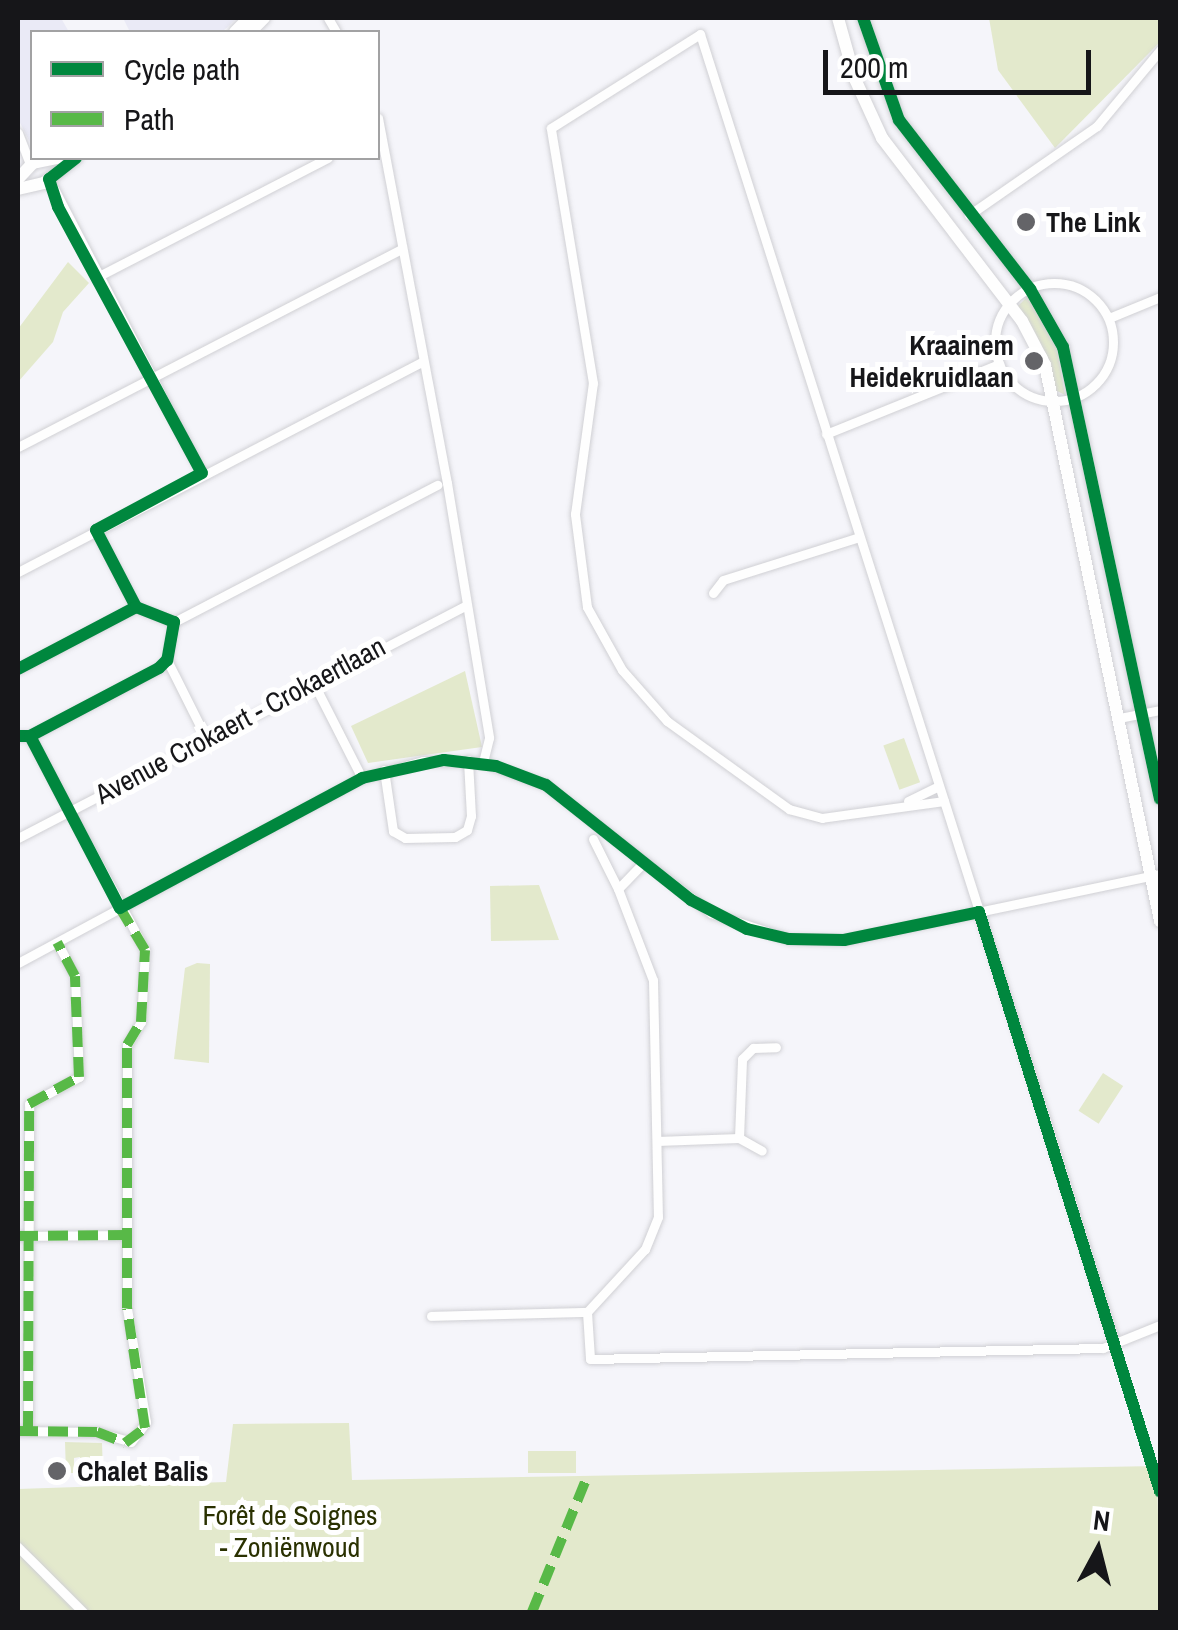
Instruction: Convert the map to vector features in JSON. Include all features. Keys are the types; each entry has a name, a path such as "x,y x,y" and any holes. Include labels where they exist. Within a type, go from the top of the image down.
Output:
{"street":[{"path":"838,18 870,116 1036,345 1055,402 1119,718 1156,875 1160,921"},
{"path":"862,18 899,120 968,215 1030,288 1063,348 1078,396 1160,799"},
{"path":"944,801 906,802 822,818 789,809 667,722 622,670 587,607 575,514 593,382 551,128 700,34 944,801 1114,1343"},
{"path":"949,229 1096,126 1160,50"},
{"path":"380,136 489,738 483,762"},
{"path":"18,189 39,169 69,160"},
{"path":"97,277 324,160"},
{"path":"39,169 202,473"},
{"path":"18,447 402,248"},
{"path":"1068,284 1097,300 1109,318 1108,366 1078,396 1055,402 1019,390 999,364 994,338 1009,304 1030,288 1068,284"},
{"path":"1109,318 1160,297"},
{"path":"18,572 422,362"},
{"path":"826,434 999,364"},
{"path":"96,530 136,607 174,622 437,485 442,472"},
{"path":"437,485 446,499"},
{"path":"713,593 723,580 860,537"},
{"name":"Avenue Crokaert - Crokaertlaan","path":"18,838 312,682 465,606"},
{"path":"18,668 136,607"},
{"path":"174,622 167,660 206,738"},
{"path":"18,736 30,736 167,660"},
{"path":"312,682 362,778"},
{"path":"1119,718 1160,710"},
{"path":"30,736 145,950 140,1022 127,1045 127,1308 142,1434 125,1443 98,1432 23,1431 32,1236 28,1104 78,1077 75,976 57,942"},
{"path":"18,962 362,778 384,770 468,760 483,762 560,792 711,913 789,939 844,940 1156,875"},
{"path":"384,770 393,831 405,838 455,837 470,824 468,760"},
{"path":"906,802 939,786"},
{"path":"594,840 654,980 658,1217 650,1241 587,1312 590,1359 1103,1348 1160,1325"},
{"path":"618,889 644,862"},
{"path":"739,1138 742,1059 753,1048 776,1047"},
{"path":"657,1142 739,1138 762,1151"},
{"path":"18,1236 127,1235"},
{"path":"431,1316 587,1312"},
{"path":"18,1547 83,1612"}],"shaded area":[{"path":"18,18 61,18 68,30 30,30 30,142 18,119"},
{"path":"123,18 237,18 224,30 129,30"}],"green space":[{"path":"989,18 1160,18 1160,42 1055,148 998,70"},
{"path":"68,262 89,283 63,312 53,342 18,382 18,329"},
{"path":"1028,296 1054,333 1065,395 1055,390 1017,307"},
{"path":"465,671 482,747 368,763 351,726"},
{"path":"904,738 920,782 899,790 883,746"},
{"path":"539,885 559,940 491,941 490,886"},
{"path":"197,963 210,964 209,1063 174,1059 185,968"},
{"path":"1103,1073 1123,1086 1099,1124 1078,1111"},
{"name":"Forêt de Soignes - Zoniënwoud","path":"349,1423 352,1480 1157,1466 1160,1612 18,1612 18,1489 226,1482 233,1424"},
{"path":"65,1442 102,1443 103,1473 83,1475 80,1457 74,1458 74,1473 66,1473"},
{"path":"528,1451 576,1451 576,1473 528,1473"}],"marked path":[{"path":"18,1431 97,1432 125,1443 145,1428 127,1308 127,1045 141,1022 145,950 120,908"},
{"path":"28,1431 29,1104 79,1077 75,976 57,942"},
{"path":"18,1236 127,1235"},
{"path":"532,1612 588,1475"}],"cycle path":[{"path":"863,18 899,120 1030,289 1063,347 1160,799"},
{"path":"73,160 49,179 58,207 202,473 96,530 136,607"},
{"path":"18,669 136,607 174,622 167,660 159,668 30,736 18,736"},
{"path":"30,736 120,908 362,778 444,760 496,766 546,785 691,900 747,929 789,939 844,940 979,912 1160,1491"}],"place":[{"name":"The Link","path":"1026,222"},
{"name":"Kraainem Heidekruidlaan","path":"1034,361"},
{"name":"Chalet Balis","path":"57,1471"}]}
